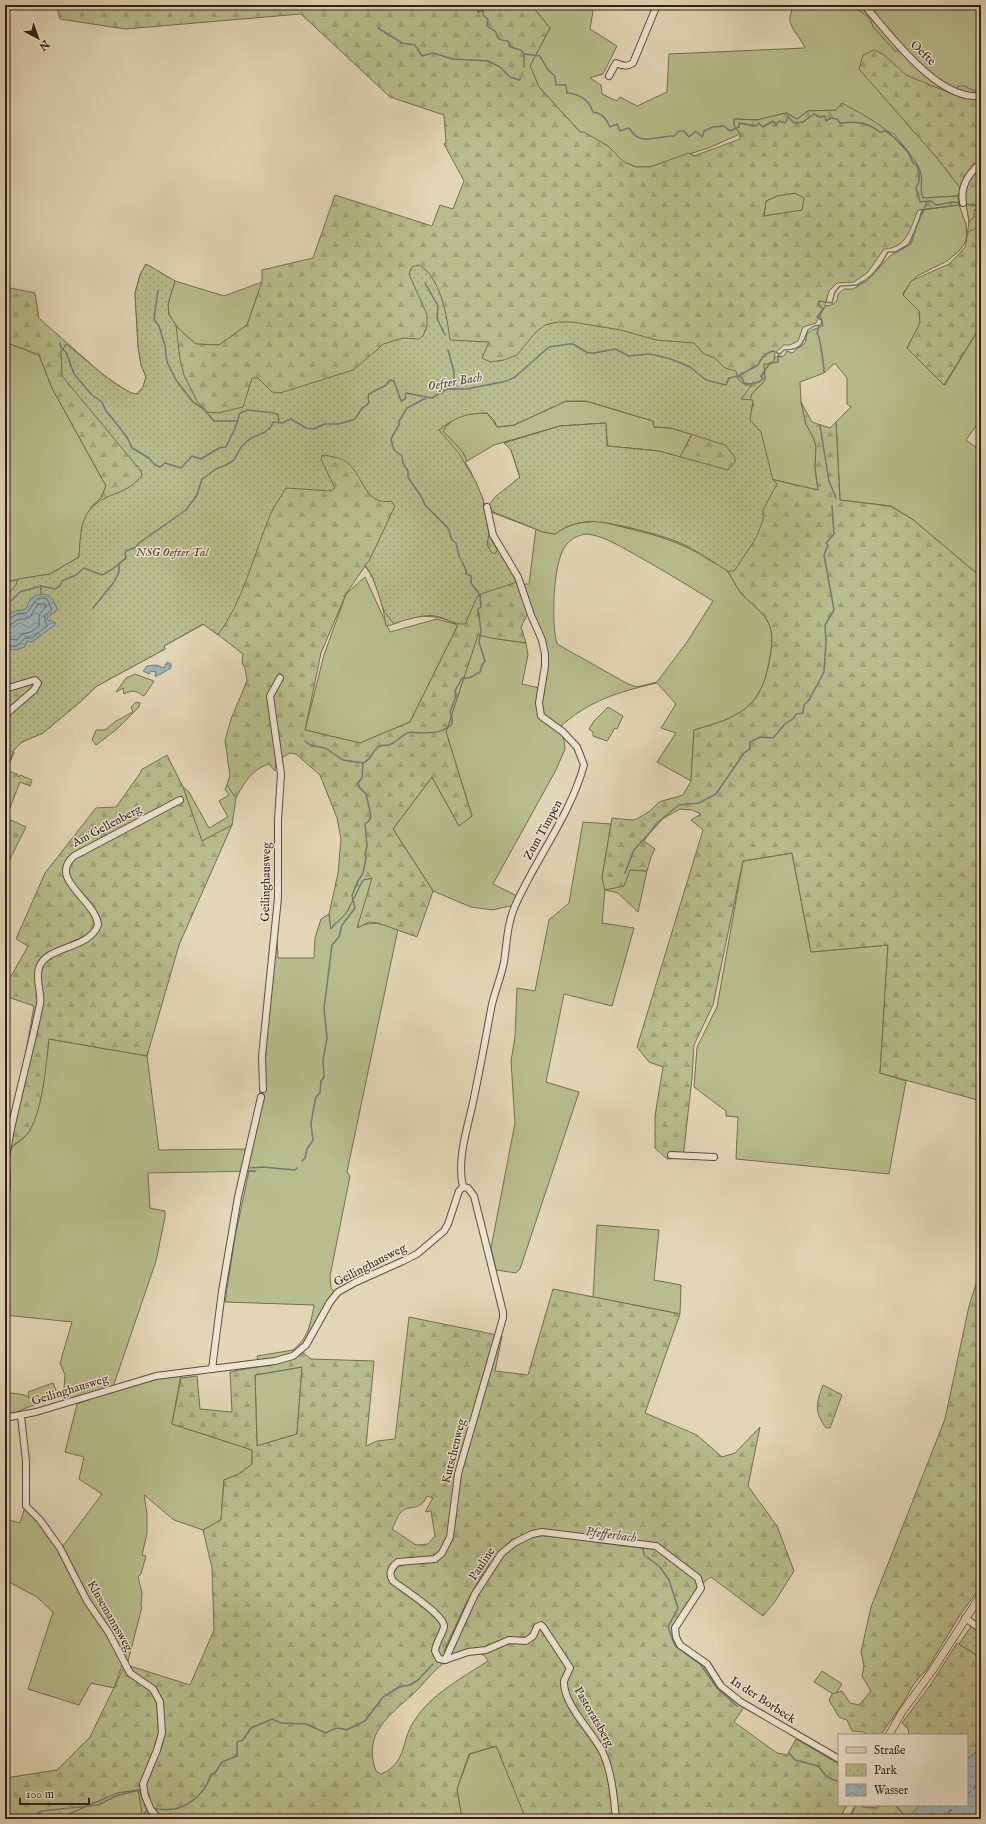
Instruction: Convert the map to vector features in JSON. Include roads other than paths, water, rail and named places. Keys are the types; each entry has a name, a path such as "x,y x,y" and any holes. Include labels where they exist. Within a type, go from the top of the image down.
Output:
{"main road":[{"path":"890,1734 902,1712 932,1671 981,1595"},
{"path":"844,1819 850,1806"}],"street":[{"path":"609,76 616,63 623,66 629,66 633,63 656,5"},
{"name":"Oefte","path":"864,5 910,58 925,72 961,94 981,96 981,103"},
{"path":"964,203 962,192 969,176 981,164"},
{"name":"Zum Timpen","path":"463,1187 460,1177 466,1135 491,1009 503,963 507,934 512,915 536,864 572,800 584,765 577,747 563,732 541,716 539,703 545,666 542,640 531,615 518,577 493,535 487,507"},
{"name":"Geilinghausweg","path":"263,1089 262,1056 278,898 278,820 281,774 270,696 280,678"},
{"path":"5,689 35,680 38,683 34,690 5,714"},
{"name":"Am Gellenberg","path":"5,1197 8,1185 6,1161 10,1135 40,1002 38,969 47,957 93,934 98,925 95,913 67,877 65,870 67,864 74,856 180,800"},
{"path":"212,1370 222,1291 238,1197 261,1097"},
{"path":"671,1154 714,1157"},
{"name":"Geilinghausweg","path":"5,1418 21,1416 156,1376 212,1370 289,1358 298,1353 309,1342 330,1302 338,1292 356,1282 417,1254 444,1231 448,1224 459,1191 463,1187"},
{"name":"Kutschenweg","path":"445,1660 438,1659 435,1650 444,1627 441,1619 393,1581 390,1575 393,1566 398,1562 436,1558 442,1553 450,1537 458,1474 503,1318 503,1312 474,1196 468,1188 463,1187"},
{"name":"Klusemannsweg","path":"21,1416 26,1461 26,1506 40,1520 60,1548 87,1600 109,1633 130,1673 153,1689 160,1702 162,1733 157,1750 143,1784 150,1810 159,1819"},
{"name":"Pauline","path":"445,1660 475,1594 501,1554 514,1543 532,1534 542,1532 656,1546 698,1578 701,1588"},
{"name":"In der Borbeck","path":"701,1588 675,1628 676,1637 680,1645 707,1664 721,1686 741,1702 838,1758"},
{"path":"965,1618 981,1629"},
{"name":"Pastoratsberg","path":"445,1660 468,1652 486,1650 508,1640 526,1641 533,1636 537,1626 541,1625 544,1627 570,1668 564,1681 568,1696 577,1715 604,1755 613,1794 616,1819"}],"water":[{"path":"41,594 50,596 55,603 57,609 47,618 48,620 55,622 55,625 32,642 27,641 25,647 15,650 7,649 5,647 4,632 7,618 15,611 26,609 31,599"},
{"path":"167,662 171,664 171,668 157,676 155,676 156,672 151,671 149,674 143,671 147,666 156,665 164,668"},
{"path":"981,1748 981,1814 977,1819 906,1819 919,1806 968,1806 968,1758"}],"waterway":[{"path":"476,5 478,12 483,10 483,15 488,19 487,26 496,32 498,38 508,41 510,47 521,50 524,54 540,56 548,70 555,76 556,85 566,85 567,93 583,98 589,104 593,112 604,117 610,127 617,124 620,131 629,128 639,138 649,139 674,136 679,131 684,131 689,137 696,131 702,137 704,131 713,127 724,126 730,131 739,127 739,123 756,126 759,123 763,127 773,121 776,125 779,121 785,123 788,117 794,123 803,122 814,114 819,117 825,116 826,121 831,118 837,119 840,123 851,122 866,124 880,132 885,131 894,137 908,152 919,172 919,182 916,188 920,202 931,201 936,205 953,202 960,203"},
{"path":"378,28 402,43 415,45 422,56 433,53 453,59 488,61 500,67 510,77 519,80 521,78"},
{"path":"524,54 524,67"},
{"name":"Oefter Bach","path":"5,607 20,592 41,586 55,589 60,586 62,581 76,575 84,568 102,575 111,570 126,558 126,551 136,547 139,543 186,510 197,495 202,479 216,469 234,460 241,447 251,438 265,432 271,427 273,422 282,423 291,419 306,428 314,429 324,424 339,424 355,419 362,408 369,402 369,394 386,385 390,380 394,381 401,401 405,399 406,393 432,398 447,389 467,389 507,381 515,377 549,347 573,344 588,353 615,349 629,356 650,354 671,359 690,367 706,380 726,385 729,378 738,376 742,378 746,384 759,382 763,379 761,376 770,363 778,362 778,356 784,350 790,350 798,347 805,339 808,330 814,326 821,325 822,320 817,317 823,309 818,305 819,301 832,303 835,292 840,286 857,285 864,281 872,275 888,252 896,252 909,244 927,202"},
{"name":"Oefter Bach","path":"964,204 981,206"},
{"path":"425,283 438,306 437,318 445,335"},
{"path":"158,290 154,319 159,326 165,346 167,362 176,380 193,402 204,409 214,421 238,421"},
{"path":"819,326 817,333 821,345 824,372"},
{"path":"60,343 61,348 66,352 74,374 92,395 102,402 106,411 127,437 132,448 149,458 155,465 160,467 165,463 181,468 192,456 201,459 219,448 226,447 240,413 248,410 274,413 278,415 279,422"},
{"path":"448,350 454,372 454,389"},
{"path":"738,376 758,365 766,354 773,351 779,354"},
{"path":"302,1161 305,1158 307,1149 313,1140 311,1124 314,1106 316,1097 320,1093 321,1081 324,1077 323,1060 327,1038 324,1009 332,945 339,937 342,925 355,908 352,895 363,873 366,858 365,854 367,846 365,824 369,821 371,816 366,794 359,787 358,783 362,778 363,763 369,759 379,747 392,744 408,733 433,733 449,727 452,724 450,712 456,696 455,691 462,678 469,678 480,672 485,661 479,642 481,631 478,609 481,607 480,595 471,583 471,576 466,574 466,570 459,556 456,543 452,540 448,528 425,505 408,477 408,471 403,463 402,456 394,450 391,440 399,425 399,421 407,408 426,398"},
{"path":"820,426 829,481 836,498"},
{"path":"625,873 634,850 664,817 679,805 699,803 716,794 744,753 750,749 750,742 760,737 773,738 785,724 794,718 796,714 803,713 804,705 809,700 824,672 826,642 825,625 834,610 824,555 828,545 826,543 834,534 832,506"},
{"path":"93,608 114,582 119,572 119,565"},
{"name":"Oefter Bach","path":"41,586 41,594"},
{"path":"305,741 310,745 325,748 343,760 363,763"},
{"path":"250,1168 262,1167 295,1170 297,1168"},
{"name":"Pfefferbach","path":"444,1652 472,1592 481,1577 490,1564 513,1539"},
{"name":"Pfefferbach","path":"597,1542 643,1548 644,1555 659,1566 669,1580 678,1608 668,1627 675,1646 700,1664 717,1688 737,1706"},
{"name":"Pfefferbach","path":"153,1809 175,1809 187,1804 198,1796 206,1786 211,1774 215,1773 222,1762 237,1756 237,1742 243,1740 251,1728 272,1719 281,1723 306,1724 326,1733 336,1728 346,1730 365,1721 383,1697 399,1687 410,1685 418,1680 433,1664"},
{"name":"Pfefferbach","path":"789,1753 795,1760 818,1766 827,1777 838,1782"},
{"name":"Pfefferbach","path":"29,1819 42,1811 98,1805 116,1796 139,1790 147,1810 141,1819"},
{"name":"Pfefferbach","path":"862,1806 877,1808 879,1806"},
{"name":"Pfefferbach","path":"896,1806 908,1819"}],"park label":[{"name":"NSG Oefter Tal","path":"172,552"}]}
